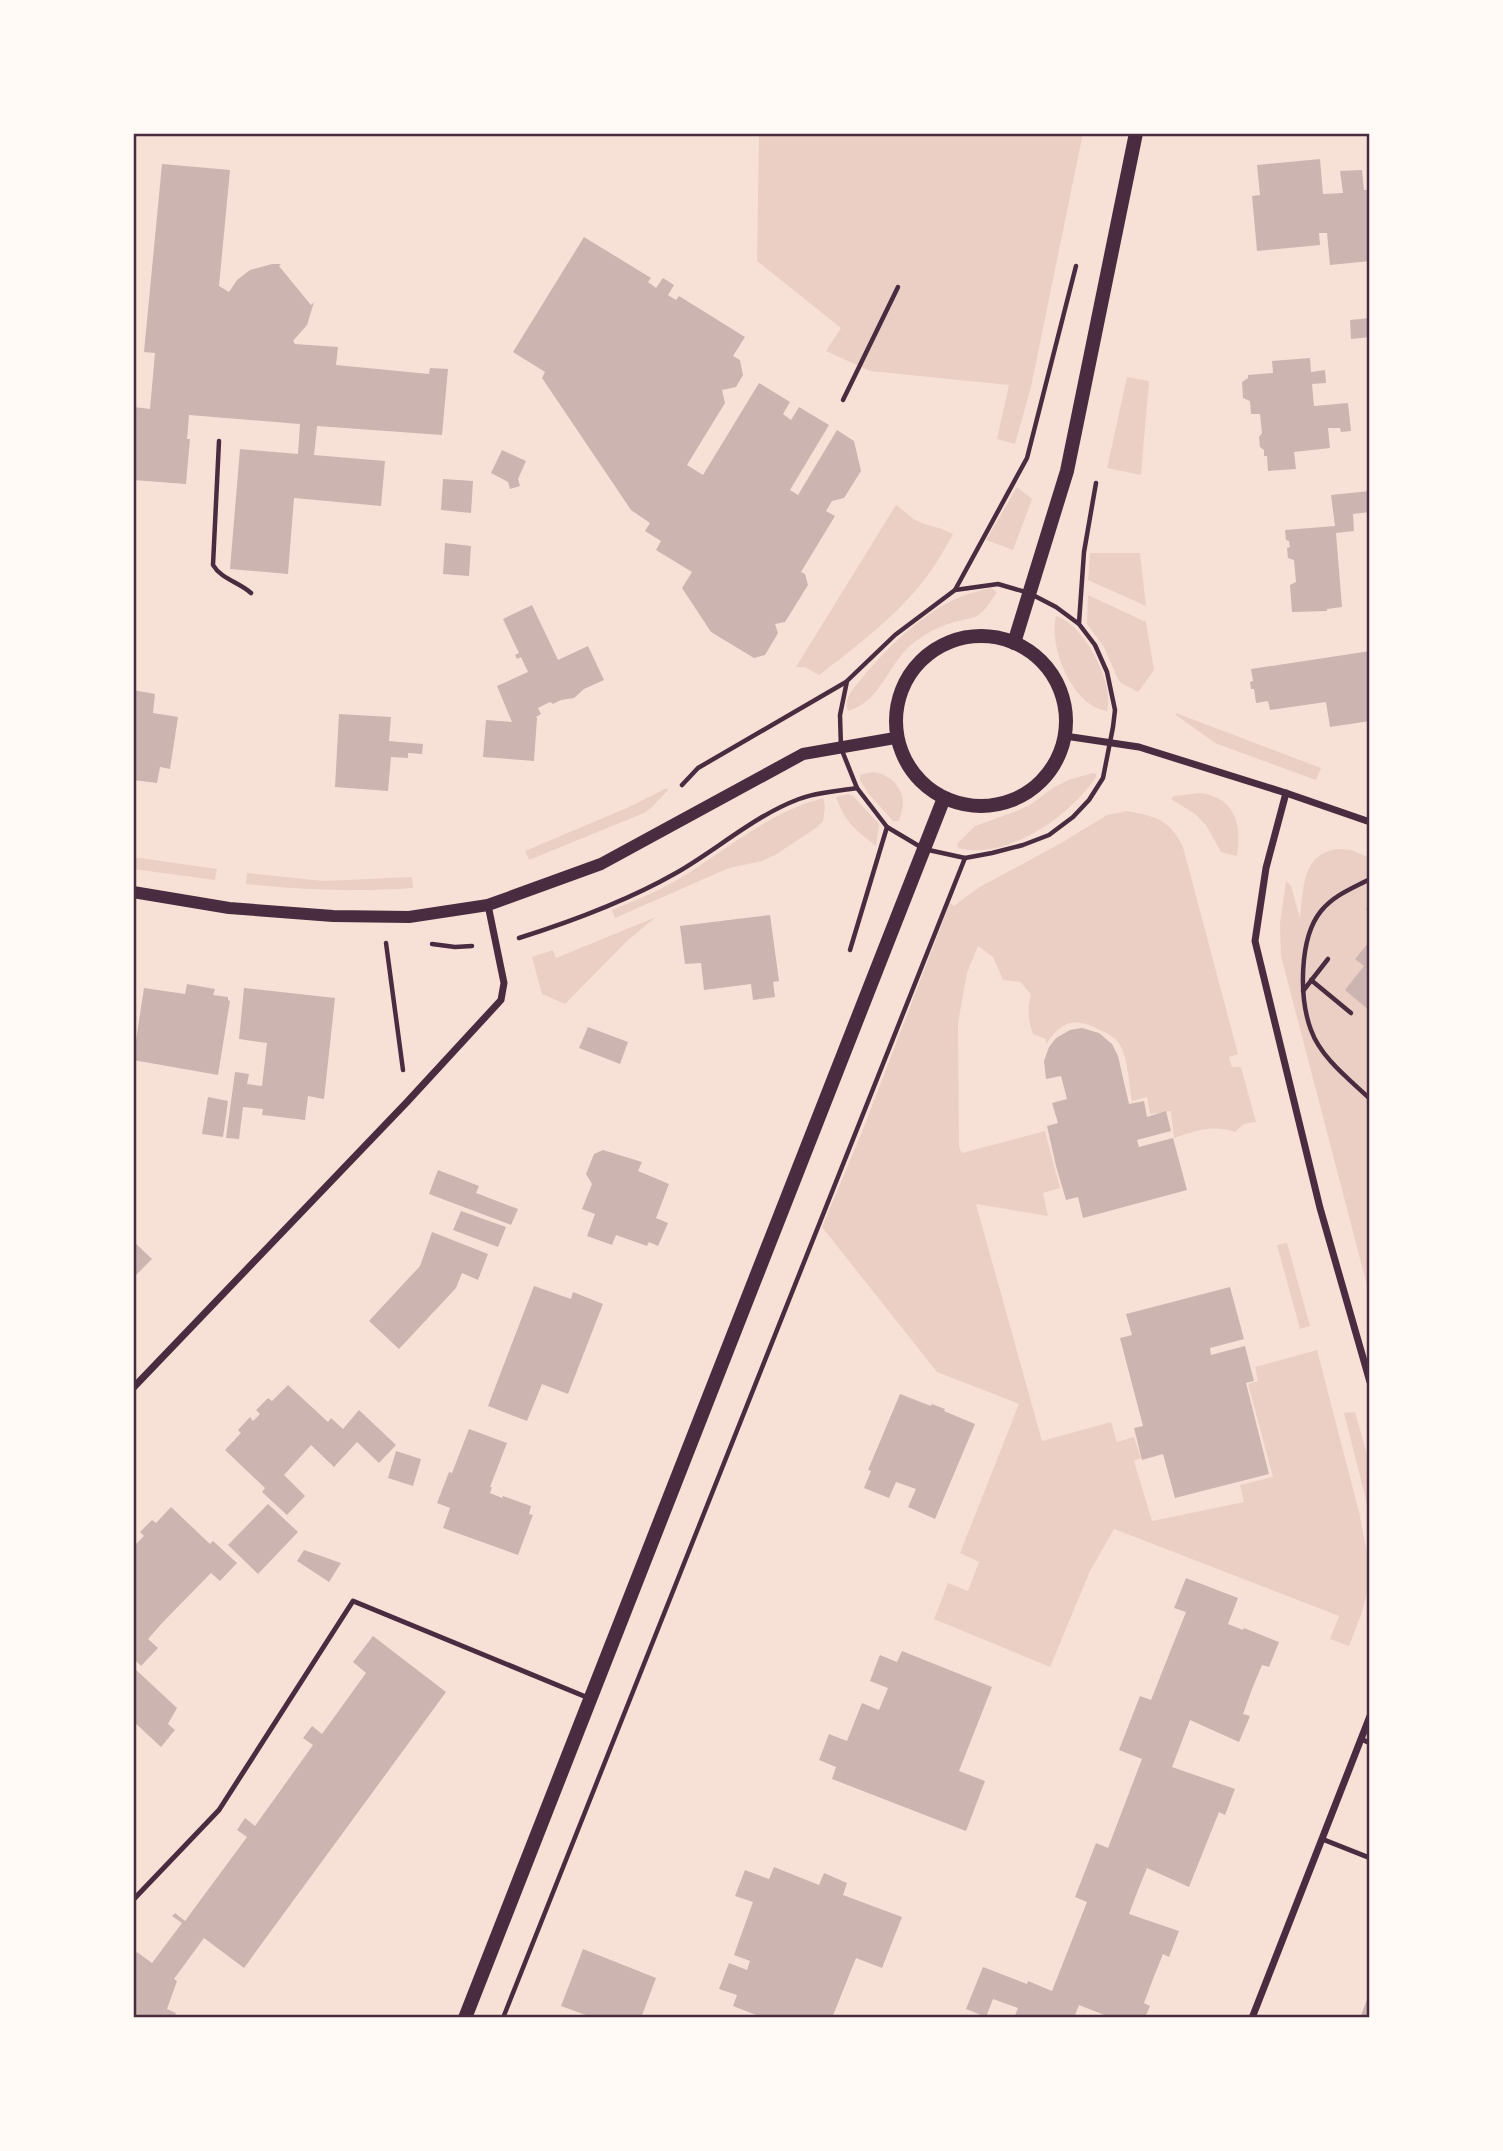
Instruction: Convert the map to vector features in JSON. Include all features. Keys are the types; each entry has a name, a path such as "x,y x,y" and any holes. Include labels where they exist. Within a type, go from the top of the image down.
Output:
{"main road":[{"path":"1014,643 1067,471 1136,133"},
{"path":"996,637 1014,643 1045,665 1055,680 1065,713 1065,736 1059,755 1045,778 1025,795 1000,804 976,806 944,799 915,776 895,738 895,712 901,690 913,669 928,655 959,639 996,637"},
{"path":"465,2018 944,799"}],"street":[{"path":"1065,736 1139,747 1370,822"},
{"path":"133,892 229,908 333,916 409,916 488,905 601,864 803,754 895,738"},
{"path":"1286,793 1266,868 1255,941 1320,1208 1370,1382"},
{"path":"133,1388 501,1000 504,983 488,905"},
{"path":"1252,2018 1370,1716"}],"lane":[{"path":"133,1900 219,1810 353,1601 592,1699"},
{"path":"1361,1739 1370,1743"},
{"path":"1322,1839 1370,1858"}],"path":[{"path":"676,792 698,768 847,681 895,635 955,590 1027,458 1079,255"},
{"path":"843,400 898,287"},
{"path":"219,441 214,565 219,574 240,583 250,593"},
{"path":"955,590 998,584 1013,589"},
{"path":"1046,602 1079,624 1094,645 1107,672 1115,710 1113,727"},
{"path":"841,730 847,681"},
{"path":"940,853 965,858 1023,845 1049,835 1090,800 1103,778 1107,755"},
{"path":"848,767 857,788 887,827 909,840"},
{"path":"495,945 585,915 654,884 678,872 770,812 802,797 857,788"},
{"path":"503,2018 965,858"},
{"path":"1370,879 1342,893 1321,910 1308,932 1302,992 1311,1031 1323,1050 1370,1099"},
{"path":"385,939 407,1102"},
{"path":"1302,992 1328,959"},
{"path":"1311,980 1351,1013"}],"shaded area":[{"path":"759,133 1083,133 1031,387 1015,444 997,439 1009,385 870,371 826,351 841,328 757,261"},
{"path":"1127,377 1149,381 1141,475 1107,468"},
{"path":"1017,487 1032,499 1013,550 986,540"},
{"path":"896,505 915,520 953,534 938,561 916,590 891,616 819,675 805,667 796,667"},
{"path":"1090,553 1140,553 1146,606 1088,580"},
{"path":"990,588 997,592 982,612 975,617 937,629 916,641 903,653 876,691 859,706 848,711 848,697 853,689 884,653 910,629 954,600"},
{"path":"1088,595 1146,622 1154,670 1138,692 1118,679 1104,647 1087,624"},
{"path":"1056,616 1077,630 1095,656 1106,686 1107,711 1084,699 1066,674 1056,643"},
{"path":"1176,713 1321,768 1316,780 1215,743"},
{"path":"872,772 889,778 900,791 903,803 899,821 893,821 860,780 860,775"},
{"path":"1093,773 1096,777 1085,792 1036,832 997,848 958,848 957,844 975,826 1030,805 1068,780"},
{"path":"667,788 644,813 529,860 525,851"},
{"path":"1201,793 1222,801 1234,815 1238,834 1237,856 1221,852 1206,825 1195,814 1171,799 1174,796"},
{"path":"848,794 879,824 876,846 856,830 843,813 836,797"},
{"path":"823,798 823,821 775,855 762,861 729,868 615,918 612,910 677,880 783,813"},
{"path":"1127,811 1161,821 1173,831 1183,847 1238,1054 1229,1057 1232,1067 1241,1067 1256,1122 1244,1124 1235,1132 1212,1129 1174,1138 1171,1111 1150,1114 1147,1097 1132,1101 1125,1059 1115,1039 1091,1026 1076,1022 1058,1030 1046,1044 1046,1039 1033,1034 1031,1029 1031,995 1021,982 1003,980 993,957 978,946 967,973 958,1023 959,1147 962,1153 1045,1131 1060,1188 1043,1193 1048,1216 976,1204 1042,1441 1111,1422 1117,1442 1134,1437 1141,1458 1134,1461 1152,1521 1244,1502 1240,1485 1273,1477 1248,1384 1258,1381 1255,1367 1317,1350 1359,1512 1369,1563 1369,1585 1349,1646 1330,1639 1339,1616 1114,1529 1090,1571 1050,1667 934,1619 948,1583 968,1591 979,1562 960,1553 1019,1404 937,1372 822,1227 862,1132 950,903 954,906 978,888 1107,815"},
{"path":"1339,849 1351,850 1370,858 1370,1297 1281,956 1280,924 1286,881 1291,886 1300,918 1304,884 1311,865 1317,857"},
{"path":"133,857 217,869 215,880 133,869"},
{"path":"247,873 324,881 412,877 413,888 350,890 267,886 246,884"},
{"path":"656,917 628,940 565,1004 542,994 532,957 553,950 556,958"},
{"path":"1287,1243 1310,1326 1300,1329 1277,1245"},
{"path":"1355,1412 1370,1465 1370,1516 1344,1413"}],"building":[{"path":"1320,159 1323,194 1343,193 1340,171 1362,170 1364,190 1370,190 1370,261 1330,265 1327,233 1319,233 1320,245 1257,251 1252,196 1260,195 1257,165"},
{"path":"162,164 230,170 219,286 229,292 237,280 250,270 281,264 279,266 311,305 314,302 307,325 293,341 295,344 338,347 336,365 429,374 430,368 448,369 442,435 317,426 314,455 385,461 381,506 294,498 288,574 230,569 240,449 298,454 300,424 189,415 186,484 133,480 134,407 150,409 155,353 144,352"},
{"path":"584,237 651,278 648,282 656,288 663,278 674,285 668,295 676,300 679,296 745,337 733,356 740,360 743,375 736,387 722,390 725,403 687,465 703,475 759,383 790,402 783,414 791,420 799,407 829,425 790,490 798,495 837,430 854,441 861,471 844,498 832,501 826,511 835,516 801,572 805,574 808,585 785,622 775,624 778,633 765,655 754,658 711,632 682,588 692,572 656,550 661,541 645,531 650,523 631,510 542,378 545,372 513,352"},
{"path":"1370,318 1370,337 1351,339 1350,320"},
{"path":"1310,358 1311,372 1325,370 1326,383 1312,384 1314,406 1348,403 1351,431 1341,432 1340,428 1328,428 1330,448 1294,452 1296,469 1268,471 1267,456 1264,456 1264,450 1260,447 1260,414 1251,414 1250,401 1243,398 1242,382 1248,375 1273,373 1272,361"},
{"path":"502,450 526,461 518,479 520,486 510,489 508,482 491,473"},
{"path":"443,479 473,481 471,513 441,510"},
{"path":"1370,491 1370,512 1353,514 1354,531 1336,533 1342,607 1327,611 1292,612 1290,585 1296,582 1294,560 1288,558 1287,548 1290,547 1285,530 1335,526 1331,495"},
{"path":"445,543 471,546 469,576 443,574"},
{"path":"532,605 558,660 588,646 604,680 584,689 574,698 553,704 550,702 538,708 541,714 536,717 534,761 483,757 486,720 512,722 497,686 528,672 521,657 517,659 515,655 519,653 503,619"},
{"path":"1370,651 1370,721 1330,727 1326,702 1270,710 1268,701 1256,703 1254,689 1251,689 1251,669"},
{"path":"133,690 155,694 153,713 178,717 170,769 160,767 157,783 133,780"},
{"path":"339,714 391,717 389,741 423,744 422,754 408,753 408,758 391,757 388,791 335,787"},
{"path":"770,915 779,981 773,982 775,997 753,1000 751,984 704,990 701,963 685,964 680,926"},
{"path":"1370,941 1370,1011 1345,990 1364,966 1355,959"},
{"path":"187,984 215,989 213,995 228,997 230,1001 218,1075 133,1060 144,988 185,994"},
{"path":"244,988 335,998 324,1099 308,1096 305,1120 262,1115 263,1109 243,1107 239,1139 226,1138 235,1072 249,1074 247,1084 262,1086 267,1043 239,1039"},
{"path":"588,1027 628,1042 620,1064 579,1048"},
{"path":"1082,1028 1099,1033 1112,1044 1118,1056 1129,1104 1144,1101 1147,1117 1166,1111 1171,1131 1137,1140 1139,1147 1173,1138 1187,1190 1083,1218 1078,1197 1066,1200 1047,1126 1058,1123 1052,1103 1067,1099 1061,1076 1046,1079 1044,1061 1056,1038 1070,1030"},
{"path":"208,1097 228,1101 223,1137 202,1134"},
{"path":"603,1150 642,1162 638,1171 669,1184 656,1218 668,1223 658,1246 649,1242 647,1246 616,1235 612,1245 587,1236 595,1214 582,1209 592,1184 586,1174 594,1154"},
{"path":"438,1170 479,1186 476,1193 518,1209 511,1225 429,1194"},
{"path":"461,1211 506,1227 498,1247 453,1230"},
{"path":"432,1232 488,1254 478,1280 462,1273 456,1288 399,1349 369,1321 420,1266"},
{"path":"133,1241 152,1259 133,1278"},
{"path":"534,1286 571,1299 573,1292 603,1304 568,1394 542,1384 527,1421 488,1406"},
{"path":"1230,1287 1244,1339 1210,1348 1211,1355 1245,1346 1254,1381 1246,1383 1269,1474 1175,1498 1163,1454 1142,1460 1134,1428 1143,1426 1120,1338 1132,1335 1126,1314"},
{"path":"288,1385 328,1422 331,1418 343,1429 359,1410 396,1445 379,1463 357,1442 334,1467 311,1445 284,1475 305,1496 287,1515 262,1492 265,1488 225,1450 241,1433 238,1430 250,1417 253,1421 260,1414 256,1410 268,1398 272,1401"},
{"path":"900,1394 945,1409 944,1411 975,1424 935,1519 908,1507 916,1489 896,1482 889,1498 864,1488 871,1471 868,1470"},
{"path":"469,1429 507,1443 490,1493 531,1506 529,1514 533,1515 518,1555 443,1528 450,1508 437,1503"},
{"path":"396,1451 421,1459 413,1486 388,1478"},
{"path":"268,1504 298,1532 258,1574 228,1545"},
{"path":"171,1507 210,1544 213,1541 237,1563 220,1581 211,1573 163,1622 148,1639 158,1648 141,1666 133,1658 133,1547 144,1536 140,1532 152,1520 156,1523"},
{"path":"304,1550 341,1563 329,1582 297,1561"},
{"path":"1186,1578 1238,1598 1228,1624 1279,1642 1269,1667 1262,1665 1252,1689 1243,1714 1250,1716 1239,1742 1190,1720 1172,1767 1235,1789 1225,1815 1219,1812 1189,1887 1147,1868 1138,1890 1129,1914 1179,1931 1169,1957 1163,1954 1153,1979 1144,2003 1150,2006 1145,2018 1106,2018 1107,2016 1079,2005 1074,2018 1014,2018 1018,2008 993,1999 986,2017 966,2009 983,1967 1052,1991 1087,1902 1075,1897 1096,1843 1108,1848 1142,1759 1119,1750 1140,1696 1151,1700 1186,1612 1174,1608"},
{"path":"373,1636 446,1692 244,1968 204,1938 174,1979 177,1981 167,2009 176,2013 174,2018 133,2018 133,1958 137,1952 152,1963 182,1923 172,1916 175,1913 185,1921 247,1837 237,1830 245,1818 255,1826 313,1745 303,1738 312,1726 322,1734 366,1673 353,1662"},
{"path":"902,1651 992,1687 959,1771 985,1781 966,1831 832,1779 836,1767 819,1760 829,1734 847,1741 862,1703 879,1710 888,1688 870,1681 879,1657 880,1655 897,1662"},
{"path":"133,1667 177,1708 168,1724 175,1730 161,1747 133,1721"},
{"path":"774,1867 819,1885 824,1873 847,1883 843,1895 902,1917 882,1968 856,1958 832,2018 764,2018 733,2006 737,1995 719,1989 729,1963 747,1970 750,1961 734,1955 753,1902 735,1896 745,1870 769,1879"},
{"path":"583,1949 656,1978 641,2018 594,2018 561,2006"},
{"path":"1370,1992 1370,2018 1360,2018"}]}
